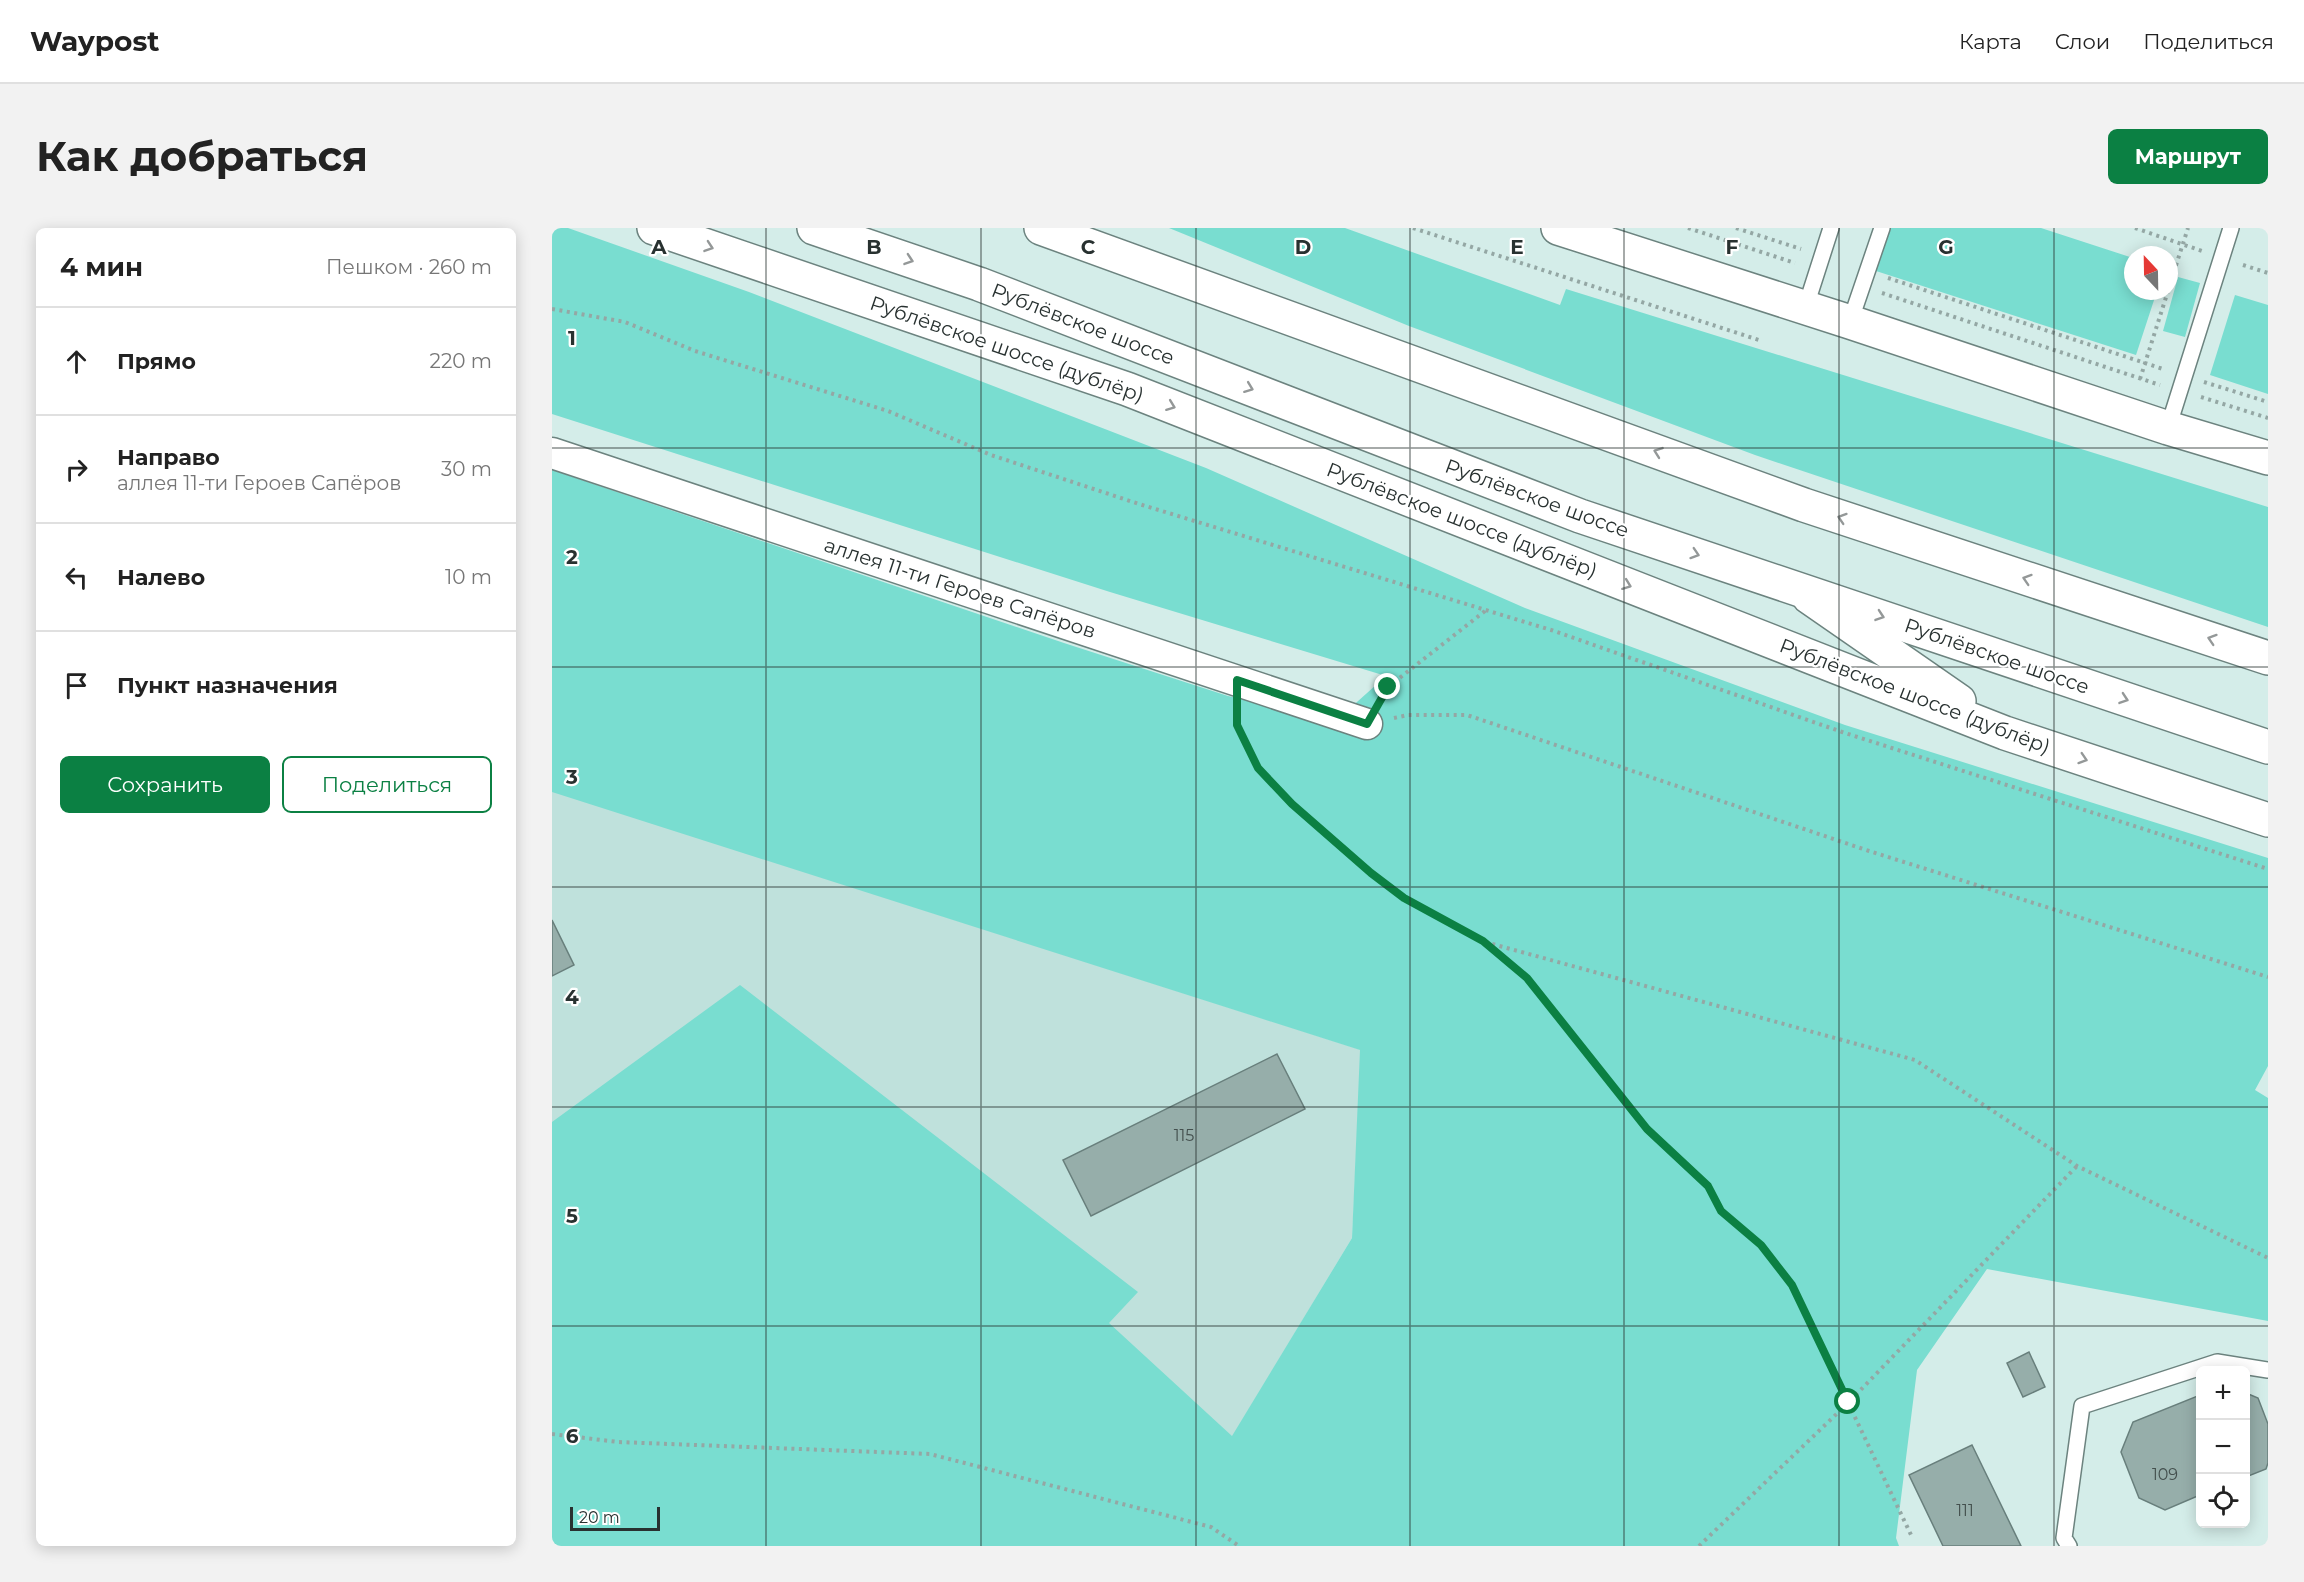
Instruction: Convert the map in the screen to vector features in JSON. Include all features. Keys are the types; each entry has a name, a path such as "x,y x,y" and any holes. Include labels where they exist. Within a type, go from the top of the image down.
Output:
{"main road":[{"name":"Рублёвское шоссе (дублёр)","path":"654,228 1127,389 2005,733 2268,820"},
{"name":"Рублёвское шоссе","path":"814,228 979,284 1580,516 2268,747"},
{"path":"1041,228 1804,505 2268,658"},
{"path":"1558,228 2168,428 2268,458"},
{"path":"1795,588 2005,733"}],"street":[{"name":"аллея 11-ти Героев Сапёров","path":"552,453 1367,724"}],"lane":[{"path":"1805,309 1831,228"},
{"path":"1850,322 1881,228"},
{"path":"2168,428 2231,228"},
{"path":"2069,1546 2064,1538 2082,1406 2217,1362 2268,1370"}],"path":[{"path":"1413,228 1759,340"},
{"path":"1688,228 1820,263"},
{"path":"1736,228 1820,263"},
{"path":"2178,258 2188,228"},
{"path":"1867,271 2145,364 2182,383 2268,417"},
{"path":"1862,286 2140,379 2182,383 2268,402"},
{"path":"2140,379 2165,300"},
{"path":"552,309 625,322 695,351 888,411 1014,462 1161,511 1551,630 1842,732 2268,869"},
{"path":"1367,724 1388,687 1485,611"},
{"path":"1237,680 1237,725 1258,768 1285,797 1371,873 1404,898 1483,941 1527,978 1647,1129 1708,1186 1721,1211 1761,1245 1792,1285 1912,1537"},
{"path":"1367,724 1408,715 1467,715 1869,850 2268,977"},
{"path":"1483,941 1915,1060 2077,1166 2268,1258"},
{"path":"1699,1546 1848,1402 2077,1166"},
{"path":"552,1434 618,1442 930,1454 1211,1527 1239,1546"}],"shaded area":[{"path":"552,791 1361,1050 1352,1238 1232,1437 552,1361"}],"green space":[{"path":"552,228 568,228 749,292 1206,468 1525,608 1845,725 2268,858 2268,1066 2255,1090 2268,1098 2268,1321 1987,1269 1917,1370 1896,1538 1899,1546 552,1546 552,1122 740,985 1138,1292 1109,1323 1232,1436 1352,1238 1360,1050 552,792 552,470 1228,696 1338,719 1386,676 1110,592 552,414"},
{"path":"1169,228 1345,228 1560,305 1566,289 2268,507 2268,627 1755,455 1409,326"},
{"path":"1890,228 2041,228 2124,255 2124,300 2154,300 2136,355 1876,271"},
{"path":"2178,277 2200,283 2185,337 2163,331 2172,300 2178,300"},
{"path":"2235,295 2268,305 2268,394 2210,375"}],"building":[{"path":"552,920 574,965 552,976"},
{"path":"1277,1054 1305,1109 1091,1216 1063,1160"},
{"path":"2029,1352 2045,1387 2023,1397 2007,1363"},
{"path":"2250,1395 2258,1398 2268,1424 2266,1469 2250,1475"},
{"path":"2196,1397 2196,1497 2165,1510 2139,1498 2121,1452 2133,1422"},
{"path":"1972,1445 2021,1546 1943,1546 1909,1475"}],"route":[{"path":"1388,687 1367,724 1237,680 1237,725 1258,768 1292,804 1328,836 1404,898 1483,941 1527,978 1647,1129 1708,1186 1721,1211 1761,1245 1792,1285 1848,1402"}]}
